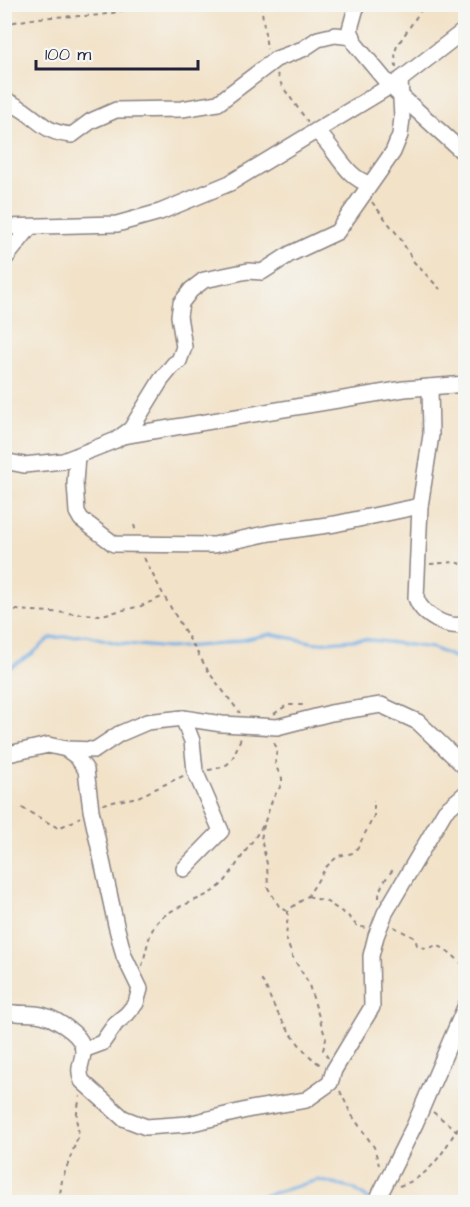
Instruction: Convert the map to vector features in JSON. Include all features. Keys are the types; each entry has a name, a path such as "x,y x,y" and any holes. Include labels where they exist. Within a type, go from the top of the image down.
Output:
{"street":[{"path":"357,4 350,29 355,44 465,155"},
{"path":"4,227 117,224 160,212 230,183 316,131 397,88 465,29"},
{"path":"4,99 57,134 72,135 91,121 116,110 182,109 218,103 276,59 303,49 318,39 335,35 353,37"},
{"path":"4,461 24,465 63,461 121,436 131,429 161,380 179,361 184,347 178,316 181,303 191,290 204,280 248,271 262,272 290,254 337,232 393,152 400,135 402,118 397,88"},
{"path":"316,131 328,141 353,176 368,186"},
{"path":"4,260 30,227"},
{"path":"121,436 370,395 465,384"},
{"path":"430,387 431,435 420,506 416,598 419,607 430,616 448,625 463,626 465,624"},
{"path":"77,456 75,501 77,512 81,519 114,544 214,545 420,506"},
{"path":"83,1050 102,1042 116,1023 136,1003 140,989 124,956 91,810 86,770 88,760 95,750 119,734 147,722 183,718 222,724 277,727 331,713 381,705 418,722 465,768"},
{"path":"183,718 192,741 195,771 221,831 184,868"},
{"path":"4,755 48,745 66,749 95,750"},
{"path":"66,749 77,757 86,770"},
{"path":"4,1008 8,1012 38,1014 60,1022 79,1036 83,1050 79,1073 82,1081 123,1118 146,1127 188,1124 251,1109 306,1100 330,1083 334,1070 372,1006 371,956 385,913 445,811 465,793"},
{"path":"376,1203 424,1105 465,1005"}],"path":[{"path":"4,24 43,17 102,15 138,4"},
{"path":"397,88 397,46 425,4"},
{"path":"368,186 372,201 400,238 414,262 440,289"},
{"path":"134,525 147,565 210,674 231,704 276,744 275,765 282,778 282,784 273,798 261,839 267,864 268,888 279,906 288,912"},
{"path":"423,566 438,563 465,563"},
{"path":"15,610 101,615 141,606 164,596"},
{"path":"22,808 58,828 109,802 138,797 195,771 227,766 231,763 243,735 252,725"},
{"path":"374,801 374,816 358,847 353,853 338,856 326,867 308,896 288,912 286,938 292,956 308,982 326,1039 323,1050 339,1079 340,1091 351,1114 374,1147 384,1188 401,1186 428,1171 444,1152 465,1116"},
{"path":"137,981 152,930 157,923 165,916 219,888 264,824"},
{"path":"261,980 279,1015 307,1053 319,1064 334,1070"},
{"path":"59,1203 62,1180 79,1134 76,1118 82,1081"},
{"path":"424,1105 465,1138"}],"waterway":[{"path":"4,671 32,654 50,638 86,635 117,643 168,648 223,644 271,634 316,643 364,639 432,648 466,662"},
{"path":"192,1202 256,1198 318,1180 354,1189 371,1201"}]}
